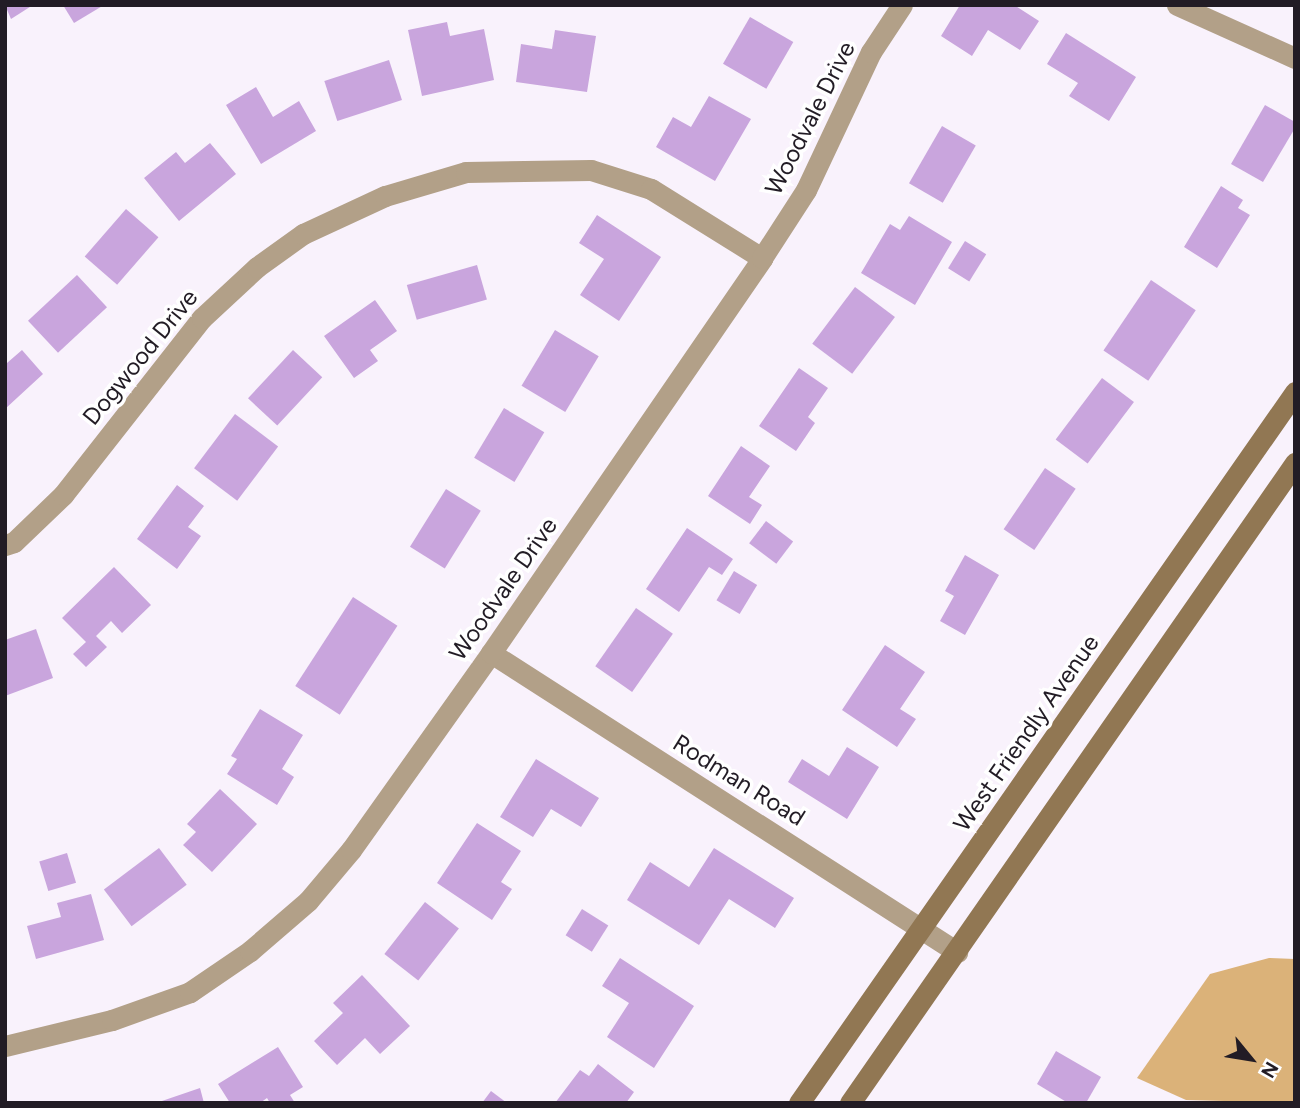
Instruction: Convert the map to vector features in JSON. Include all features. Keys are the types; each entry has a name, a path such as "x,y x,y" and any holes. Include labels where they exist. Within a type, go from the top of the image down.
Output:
{"main road":[{"name":"West Friendly Avenue","path":"799,1103 1295,392"},
{"path":"850,1103 1295,463"}],"street":[{"name":"Woodvale Drive","path":"5,1046 112,1020 190,992 250,951 308,901 351,850 491,653 762,258 806,190 871,52 902,5"},
{"path":"1177,5 1295,58"},
{"name":"Dogwood Drive","path":"8,539 63,495 193,328 257,267 303,234 385,197 466,172 591,170 651,189 762,258"},
{"name":"Rodman Road","path":"491,653 957,952"}],"shaded area":[{"path":"1269,958 1295,959 1295,1103 1186,1100 1137,1078 1210,974"}],"building":[{"path":"5,5 33,5 11,19"},
{"path":"63,5 104,5 74,23"},
{"path":"960,5 1014,5 1039,21 1020,50 988,30 972,56 941,36"},
{"path":"750,17 793,42 766,89 723,64"},
{"path":"447,22 450,36 484,29 494,80 422,96 408,30"},
{"path":"555,30 596,36 587,92 516,82 521,44 552,49"},
{"path":"1066,33 1136,77 1109,121 1069,96 1078,83 1047,64"},
{"path":"389,60 402,100 337,121 324,81"},
{"path":"256,87 273,117 299,101 316,131 261,164 226,105"},
{"path":"709,96 751,119 715,181 656,147 673,117 691,127"},
{"path":"1265,105 1295,122 1295,128 1263,182 1231,164"},
{"path":"942,126 976,145 943,203 909,183"},
{"path":"210,143 236,174 179,221 144,178 176,152 185,163"},
{"path":"1221,186 1243,200 1238,208 1250,215 1217,268 1184,247"},
{"path":"126,209 158,237 117,285 85,257"},
{"path":"597,215 661,257 619,321 580,295 604,259 579,243"},
{"path":"909,216 952,242 915,305 861,273 890,224 900,230"},
{"path":"965,241 986,254 969,281 948,268"},
{"path":"477,265 487,300 417,320 407,285"},
{"path":"77,275 107,307 58,353 28,321"},
{"path":"1151,280 1196,310 1148,381 1103,350"},
{"path":"855,287 895,317 852,374 812,344"},
{"path":"375,300 397,331 370,350 378,361 354,378 324,336"},
{"path":"555,330 599,356 565,412 522,386"},
{"path":"22,350 43,374 5,409 5,361 7,363"},
{"path":"293,350 322,377 277,426 248,398"},
{"path":"799,368 828,388 808,417 815,423 796,451 759,426"},
{"path":"1102,378 1134,402 1088,464 1056,439"},
{"path":"504,408 544,432 514,482 474,458"},
{"path":"235,414 278,446 237,501 194,468"},
{"path":"741,446 770,466 749,497 762,505 750,524 708,496"},
{"path":"1045,468 1076,489 1034,550 1004,529"},
{"path":"177,485 204,506 188,527 201,536 177,569 137,539"},
{"path":"446,489 481,511 445,568 410,547"},
{"path":"766,521 793,541 776,564 749,543"},
{"path":"687,528 733,559 722,575 709,567 679,612 646,589"},
{"path":"965,555 999,575 965,635 940,621 954,596 945,591"},
{"path":"114,567 151,605 122,633 111,621 96,636 107,647 86,667 73,654 86,642 62,618"},
{"path":"734,571 757,585 740,614 716,600"},
{"path":"353,597 397,626 340,715 295,686"},
{"path":"636,608 673,634 632,692 595,666"},
{"path":"36,629 53,678 5,696 5,640"},
{"path":"885,645 925,672 900,709 916,719 897,747 842,710"},
{"path":"260,709 303,735 282,769 294,777 277,805 227,774 237,759 231,756"},
{"path":"847,747 879,767 847,819 788,782 802,759 829,776"},
{"path":"536,759 599,798 581,827 551,809 533,837 500,817"},
{"path":"220,789 257,824 212,872 183,845 196,832 187,824"},
{"path":"477,823 521,851 501,882 512,889 492,920 437,883"},
{"path":"159,848 187,885 132,926 104,890"},
{"path":"714,848 794,898 775,928 729,899 699,945 627,900 650,862 689,887"},
{"path":"67,853 76,883 48,891 39,861"},
{"path":"91,894 104,940 36,959 27,926 61,917 57,903"},
{"path":"425,902 459,928 418,980 384,954"},
{"path":"582,909 608,925 592,952 566,935"},
{"path":"620,958 694,1006 654,1068 607,1037 629,1003 602,986"},
{"path":"362,975 410,1026 380,1054 365,1038 337,1065 314,1041 343,1013 333,1003"},
{"path":"278,1047 303,1087 290,1095 295,1103 270,1103 267,1098 260,1103 230,1103 218,1084"},
{"path":"1056,1051 1101,1077 1086,1103 1068,1103 1037,1084"},
{"path":"598,1064 634,1092 626,1103 555,1103 580,1070 589,1076"},
{"path":"200,1088 204,1103 159,1103 159,1102"},
{"path":"491,1091 507,1103 482,1103"}]}
